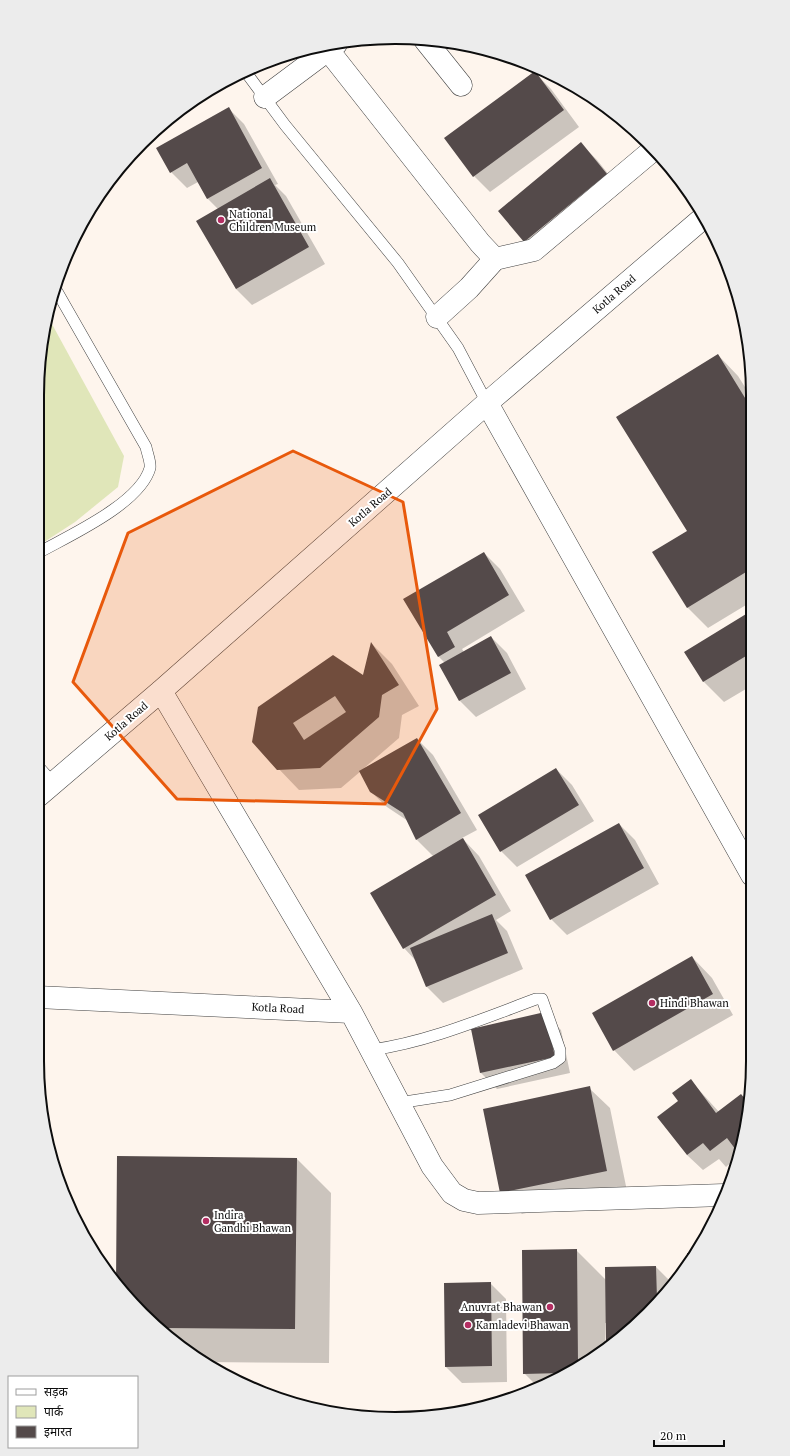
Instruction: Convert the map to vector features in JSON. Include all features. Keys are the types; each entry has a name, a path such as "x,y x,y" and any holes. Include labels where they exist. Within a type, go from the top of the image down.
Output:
{"street":[{"path":"430,46 461,85"},
{"path":"334,50 480,243 495,259"},
{"path":"265,97 326,51"},
{"path":"437,317 469,288 495,259 534,250 649,153"},
{"name":"Kotla Road","path":"45,790 161,691 487,403 700,221"},
{"path":"487,403 746,864"},
{"path":"161,691 351,1012 432,1166 452,1192 464,1200 478,1203 719,1194"},
{"name":"Kotla Road","path":"44,997 351,1012"}],"lane":[{"path":"249,76 285,125 398,263 458,348 487,403"},
{"path":"44,550 90,526 118,505 140,487 150,467 146,447 59,295"},
{"path":"371,1050 399,1046 459,1028 536,999 542,999 560,1050 560,1058 553,1063 450,1095 398,1102"}],"highlighted area":[{"path":"293,451 403,502 437,709 385,804 177,799 73,682 128,533"}],"green space":[{"path":"52,324 124,456 118,487 75,522 44,542 44,395 47,349"}],"building":[{"path":"533,73 538,75 564,110 473,177 444,138"},
{"path":"229,107 262,168 207,199 187,163 170,173 156,148"},
{"path":"581,142 607,174 524,242 498,211"},
{"path":"270,178 309,247 236,289 196,221"},
{"path":"718,354 746,400 746,572 687,608 652,552 687,531 616,417"},
{"path":"484,552 509,595 447,632 455,647 438,657 403,599"},
{"path":"746,614 746,656 703,682 684,652"},
{"path":"491,636 511,673 459,701 439,665"},
{"path":"371,642 399,685 382,695 379,717 320,768 277,770 252,742 258,707 333,655 363,675","holes":["335,696 346,712 304,740 293,723"]},
{"path":"417,738 461,813 416,840 403,813 370,792 359,771"},
{"path":"556,768 579,805 500,852 478,815"},
{"path":"619,823 644,868 550,920 525,875"},
{"path":"463,838 496,895 403,949 370,893"},
{"path":"492,914 508,953 426,987 410,948"},
{"name":"Hindi Bhawan","path":"692,956 713,994 613,1051 592,1013"},
{"path":"545,1012 555,1057 480,1073 471,1029"},
{"path":"691,1079 716,1113 741,1094 744,1098 743,1107 735,1148 727,1138 710,1151 703,1143 687,1155 657,1117 678,1101 672,1093"},
{"path":"590,1086 607,1171 500,1193 483,1109"},
{"name":"Indira Gandhi Bhawan","path":"117,1156 297,1158 295,1329 168,1328 147,1309 116,1274"},
{"name":"Anuvrat Bhawan","path":"577,1249 578,1360 555,1373 523,1374 522,1250"},
{"path":"656,1266 657,1294 626,1325 606,1341 605,1267"},
{"name":"Kamladevi Bhawan","path":"491,1282 492,1366 445,1367 444,1283"}],"place":[{"name":"National Children Museum","path":"221,220"},
{"name":"Hindi Bhawan","path":"652,1003"},
{"name":"Indira Gandhi Bhawan","path":"206,1221"},
{"name":"Anuvrat Bhawan","path":"550,1307"},
{"name":"Kamladevi Bhawan","path":"468,1325"}]}
